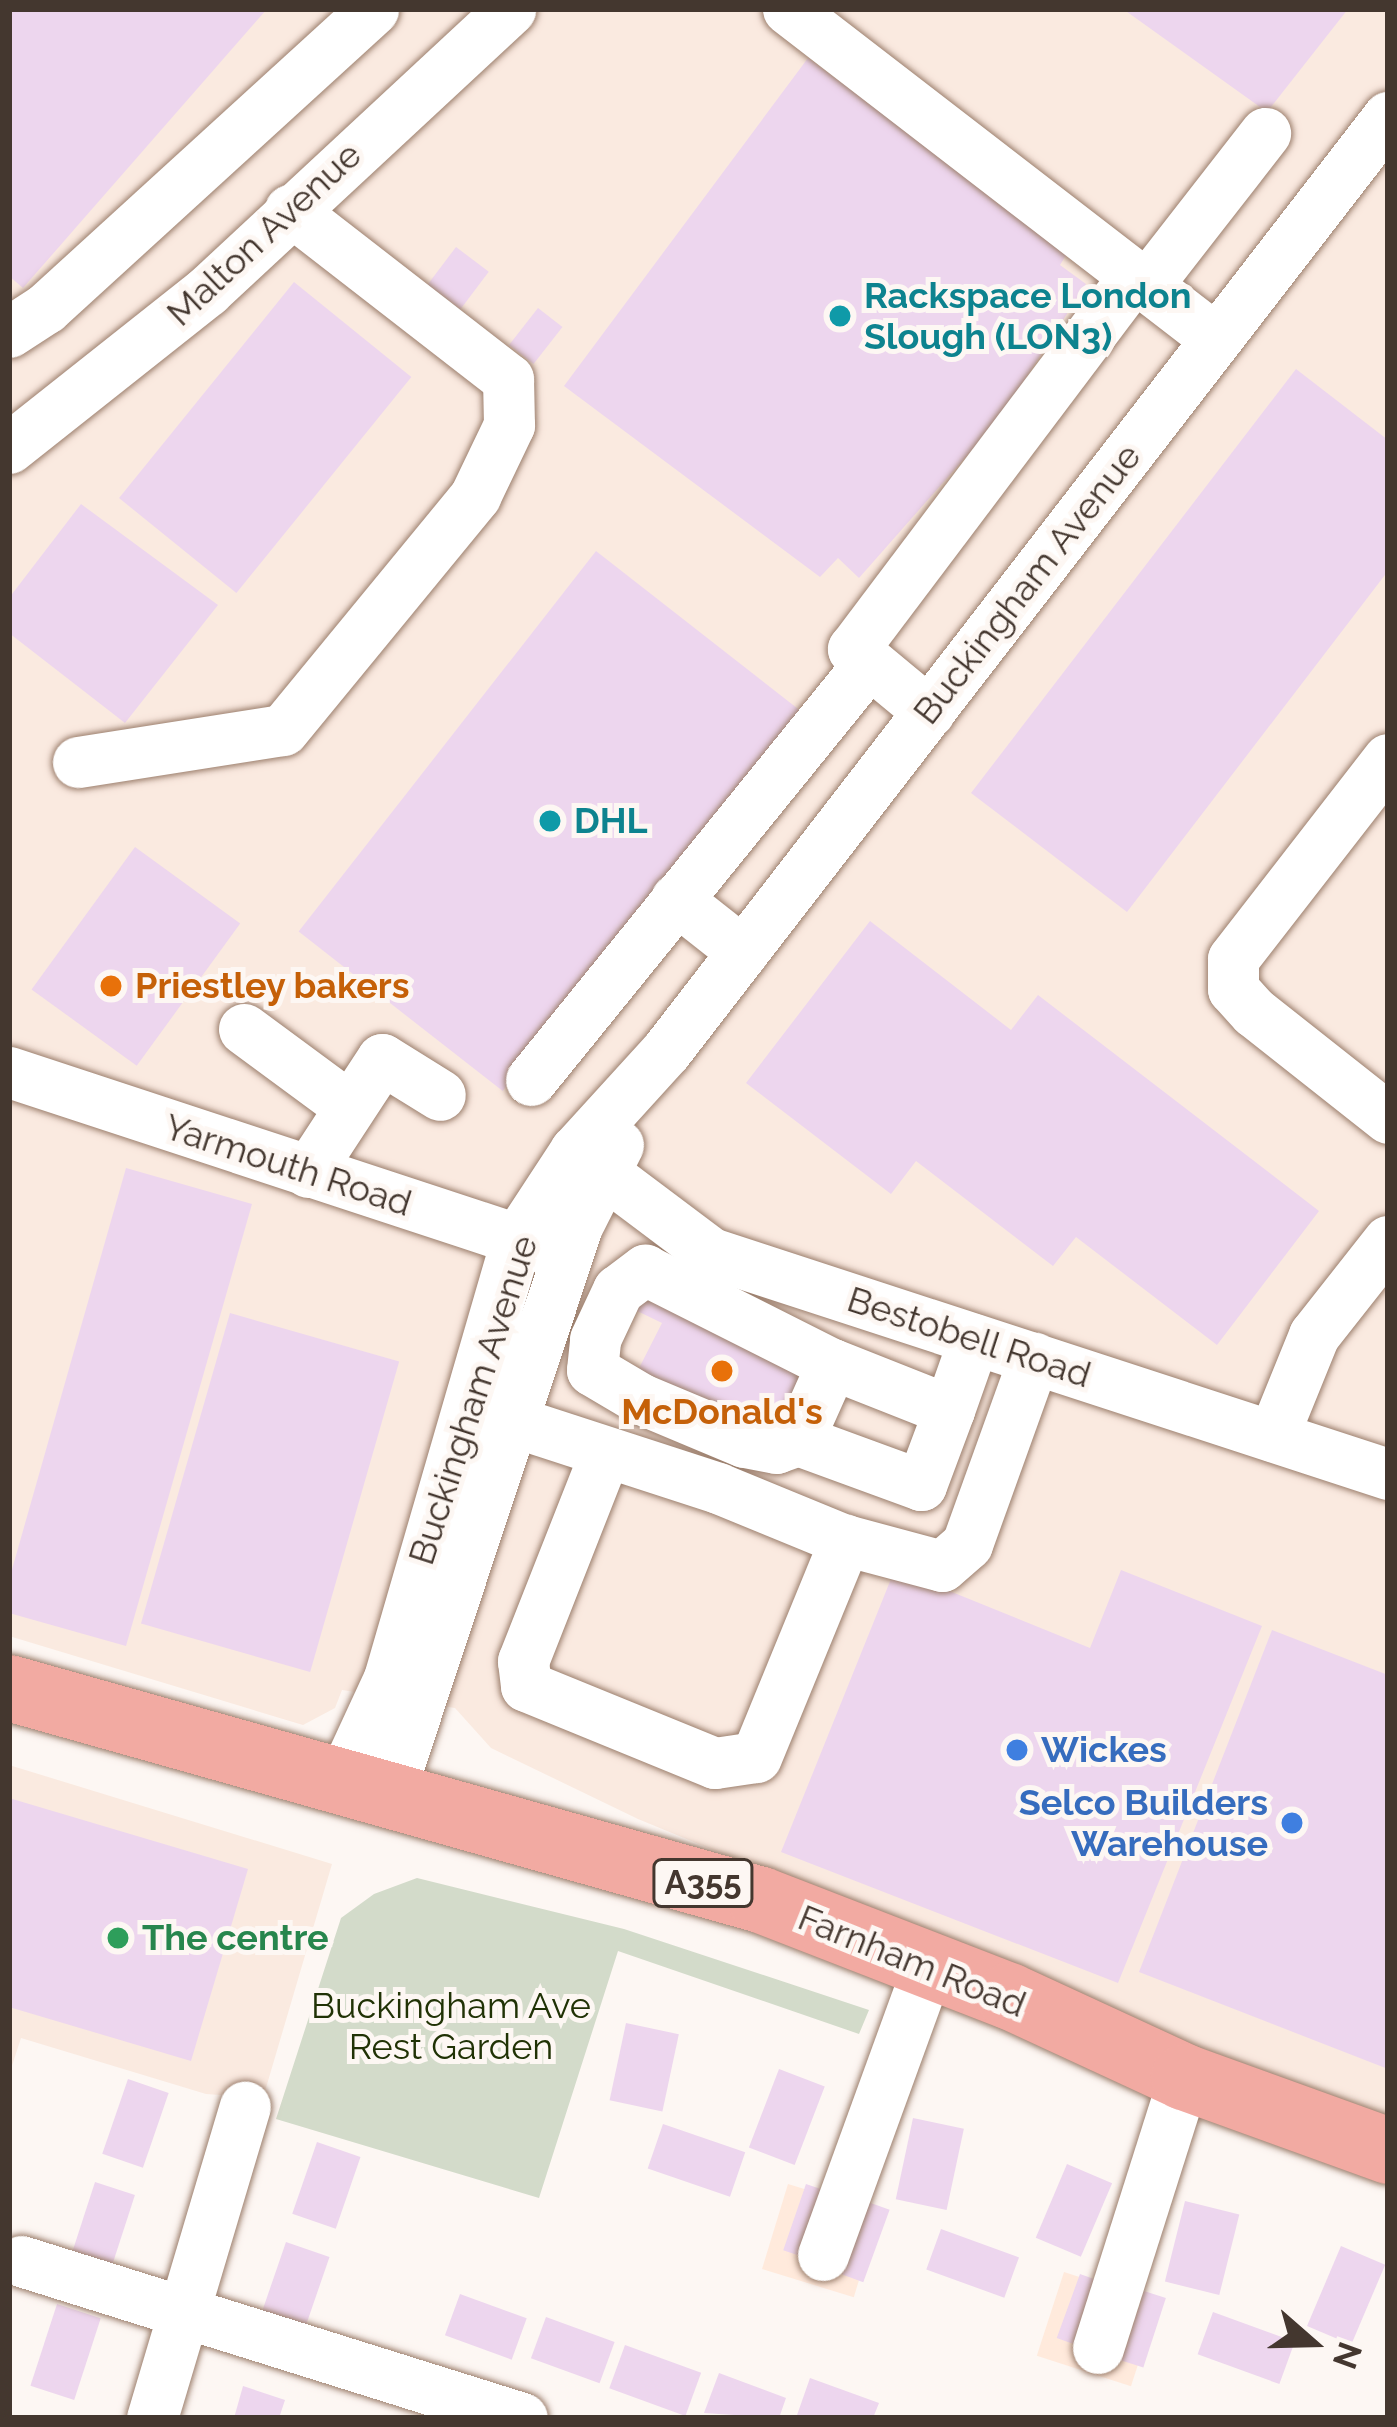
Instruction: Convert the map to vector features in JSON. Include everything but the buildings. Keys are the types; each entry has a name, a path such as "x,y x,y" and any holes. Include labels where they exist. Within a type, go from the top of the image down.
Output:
{"main road":[{"name":"Farnham Road","path":"9,1688 761,1900 928,1966 1184,2078 1388,2151"}],"street":[{"path":"9,332 46,308 373,9"},
{"name":"Malton Avenue","path":"9,448 207,291 510,9"},
{"path":"788,9 1216,339"},
{"name":"Buckingham Avenue","path":"365,1788 389,1678 463,1405 516,1241 590,1162 742,952 1388,117"},
{"path":"929,712 853,650 1140,281 1265,133"},
{"path":"78,762 283,730 475,496 509,425 508,379 290,210"},
{"path":"531,1080 868,663"},
{"path":"1388,759 1233,959 1233,989 1254,1012 1388,1118"},
{"path":"676,899 742,952"},
{"path":"244,1029 347,1105"},
{"path":"308,1172 347,1105 382,1059 440,1095"},
{"name":"Yarmouth Road","path":"10,1074 568,1255"},
{"name":"Buckingham Avenue","path":"365,1788 513,1421 568,1255 590,1162"},
{"name":"Bestobell Road","path":"590,1162 711,1253 1388,1474"},
{"path":"1274,1436 1314,1335 1388,1241"},
{"path":"949,1410 832,1364 645,1270 618,1290 595,1340 592,1370 641,1399 921,1485 949,1410 974,1339"},
{"path":"463,1405 919,1563 956,1558 1034,1358"},
{"path":"787,1444 832,1364"},
{"path":"605,1453 523,1661 526,1685 716,1763 756,1757 845,1540"},
{"path":"823,2255 928,1966"},
{"path":"1098,2348 1184,2078"},
{"path":"152,2418 245,2107"},
{"path":"21,2261 522,2418"}],"shaded area":[{"path":"9,9 1388,9 1388,2116 1143,2027 638,1819 491,1748 455,1708 342,1690 335,1708 303,1725 9,1636"},
{"path":"9,1765 332,1864 263,2098 206,2094 21,2038 9,2075"},
{"path":"788,2184 880,2212 854,2297 762,2269"},
{"path":"1064,2272 1158,2303 1131,2386 1037,2356"}],"green space":[{"name":"Buckingham Ave Rest Garden","path":"417,1878 624,1929 869,2010 859,2034 618,1951 539,2198 276,2119 341,1918 374,1894"}],"place":[{"name":"Rackspace London Slough (LON3)","path":"840,316"},
{"name":"DHL","path":"550,821"},
{"name":"Priestley bakers","path":"111,986"},
{"name":"McDonald's","path":"722,1371"},
{"name":"Wickes","path":"1017,1750"},
{"name":"Selco Builders Warehouse","path":"1292,1823"},
{"name":"The centre","path":"118,1938"}]}
